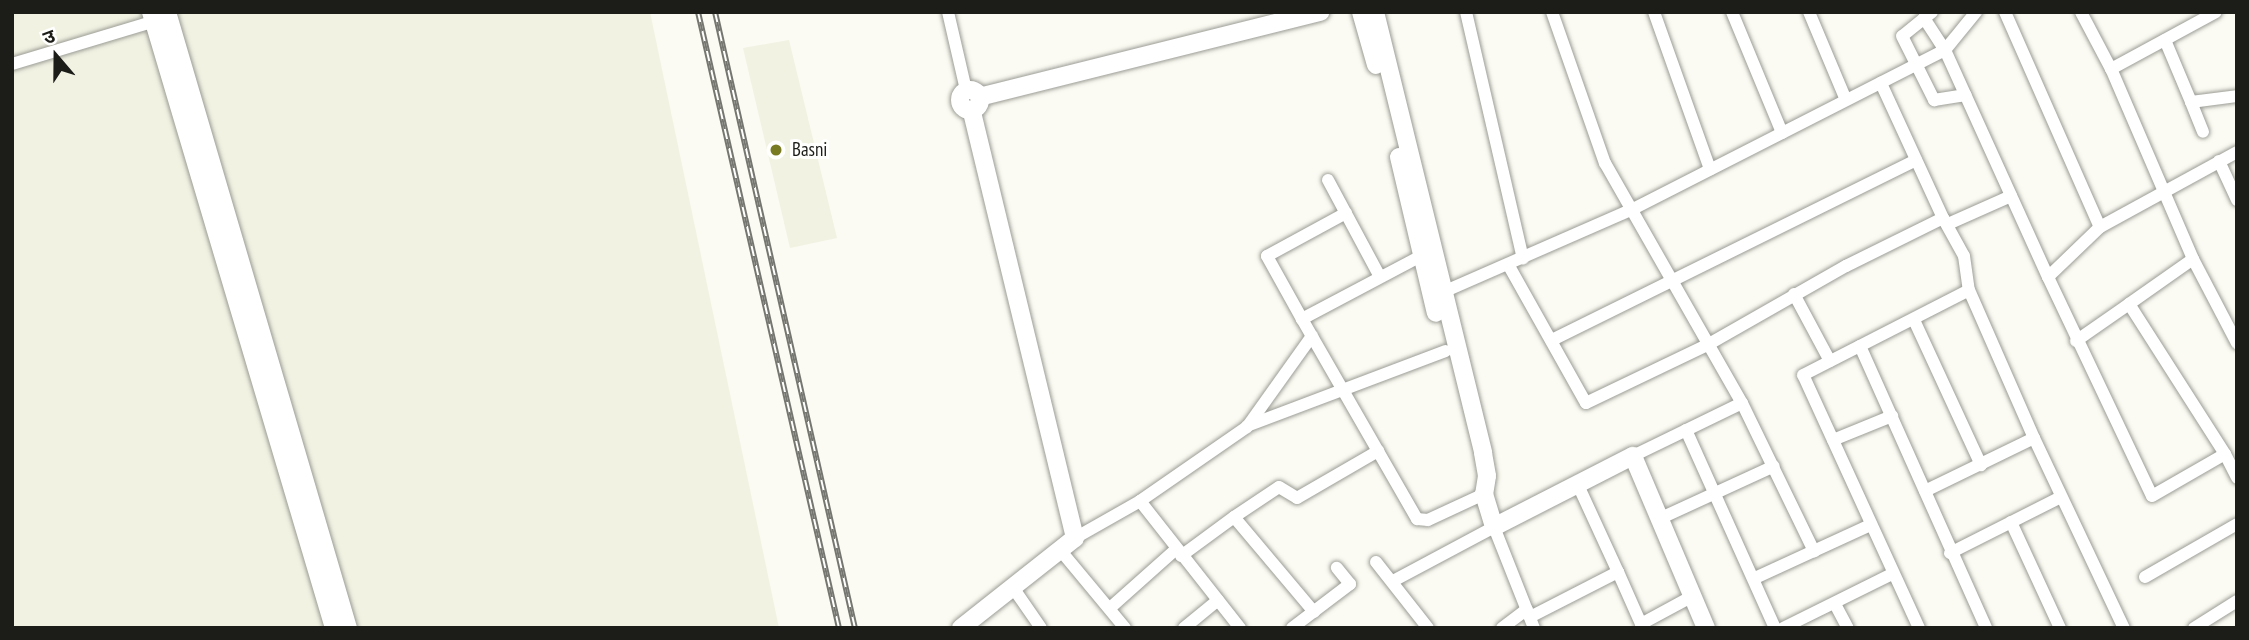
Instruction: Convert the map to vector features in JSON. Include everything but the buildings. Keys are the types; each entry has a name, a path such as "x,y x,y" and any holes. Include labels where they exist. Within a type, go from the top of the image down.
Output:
{"street":[{"path":"948,12 972,99 1075,538"},
{"path":"972,99 1321,12"},
{"path":"1361,12 1477,478 1485,491"},
{"path":"1375,12 1483,453 1485,491 1494,527 1530,618"},
{"path":"1466,12 1523,260"},
{"path":"1552,12 1605,163 1742,403 1814,551"},
{"path":"1654,12 1710,169"},
{"path":"1732,12 1783,132"},
{"path":"1808,12 1846,100"},
{"path":"1443,292 1523,260 1630,210 1945,50 1976,12"},
{"path":"2005,12 2100,228"},
{"path":"2111,69 2216,12"},
{"path":"2086,14 2165,189 2193,259 2237,343"},
{"path":"1966,96 1934,100 1902,36 1928,15 1966,96 2076,341 2152,496 2225,454"},
{"path":"12,64 160,16"},
{"path":"160,16 334,628"},
{"path":"160,16 348,628"},
{"path":"2165,40 2203,132"},
{"path":"1881,83 1964,256 1969,290 2061,497 2124,628"},
{"path":"2191,102 2237,96"},
{"path":"2048,277 2100,228 2165,189 2237,152"},
{"path":"1552,340 1916,160"},
{"path":"2219,161 2237,200"},
{"path":"1328,180 1379,275"},
{"path":"1509,266 1586,403 1709,344 1794,294 1945,221 2011,196"},
{"path":"1346,214 1267,256 1378,451 1422,522 1485,491"},
{"path":"1302,318 1379,275 1421,256"},
{"path":"2076,341 2193,259"},
{"path":"1919,628 1803,375 1969,290"},
{"path":"1794,294 1830,362"},
{"path":"2129,304 2225,454 2237,478"},
{"path":"1914,320 1982,465"},
{"path":"1247,427 1312,336"},
{"path":"1860,346 1950,553 1986,628"},
{"path":"961,628 1014,589 1075,538 1140,501 1247,427 1345,392 1445,351"},
{"path":"1393,581 1633,456 1742,403"},
{"path":"1833,440 1892,416"},
{"path":"1686,430 1717,492 1775,628"},
{"path":"1925,491 2034,438"},
{"path":"1110,608 1178,553 1279,487 1297,498 1378,451"},
{"path":"1633,456 1706,628"},
{"path":"1661,518 1774,466"},
{"path":"1578,485 1618,572 1637,626 1691,597"},
{"path":"1950,553 2061,497"},
{"path":"1140,501 1178,553 1240,628"},
{"path":"1234,517 1314,612"},
{"path":"2011,522 2060,628"},
{"path":"2145,577 2237,524"},
{"path":"1755,578 1870,526"},
{"path":"1061,551 1125,628"},
{"path":"1376,562 1428,628"},
{"path":"1292,628 1350,584 1337,568"},
{"path":"1502,628 1530,618 1618,572"},
{"path":"1783,628 1892,574"},
{"path":"1014,589 1041,628"},
{"path":"1184,628 1219,600"},
{"path":"2194,628 2237,601"},
{"path":"1835,604 1848,628"}],"shaded area":[{"path":"12,12 650,12 779,628 12,628"},
{"name":"Basni","path":"789,40 837,238 790,248 743,48"}],"railway":[{"path":"698,12 839,628"},
{"path":"715,12 855,628"}],"place":[{"name":"Basni","path":"776,150"}]}
